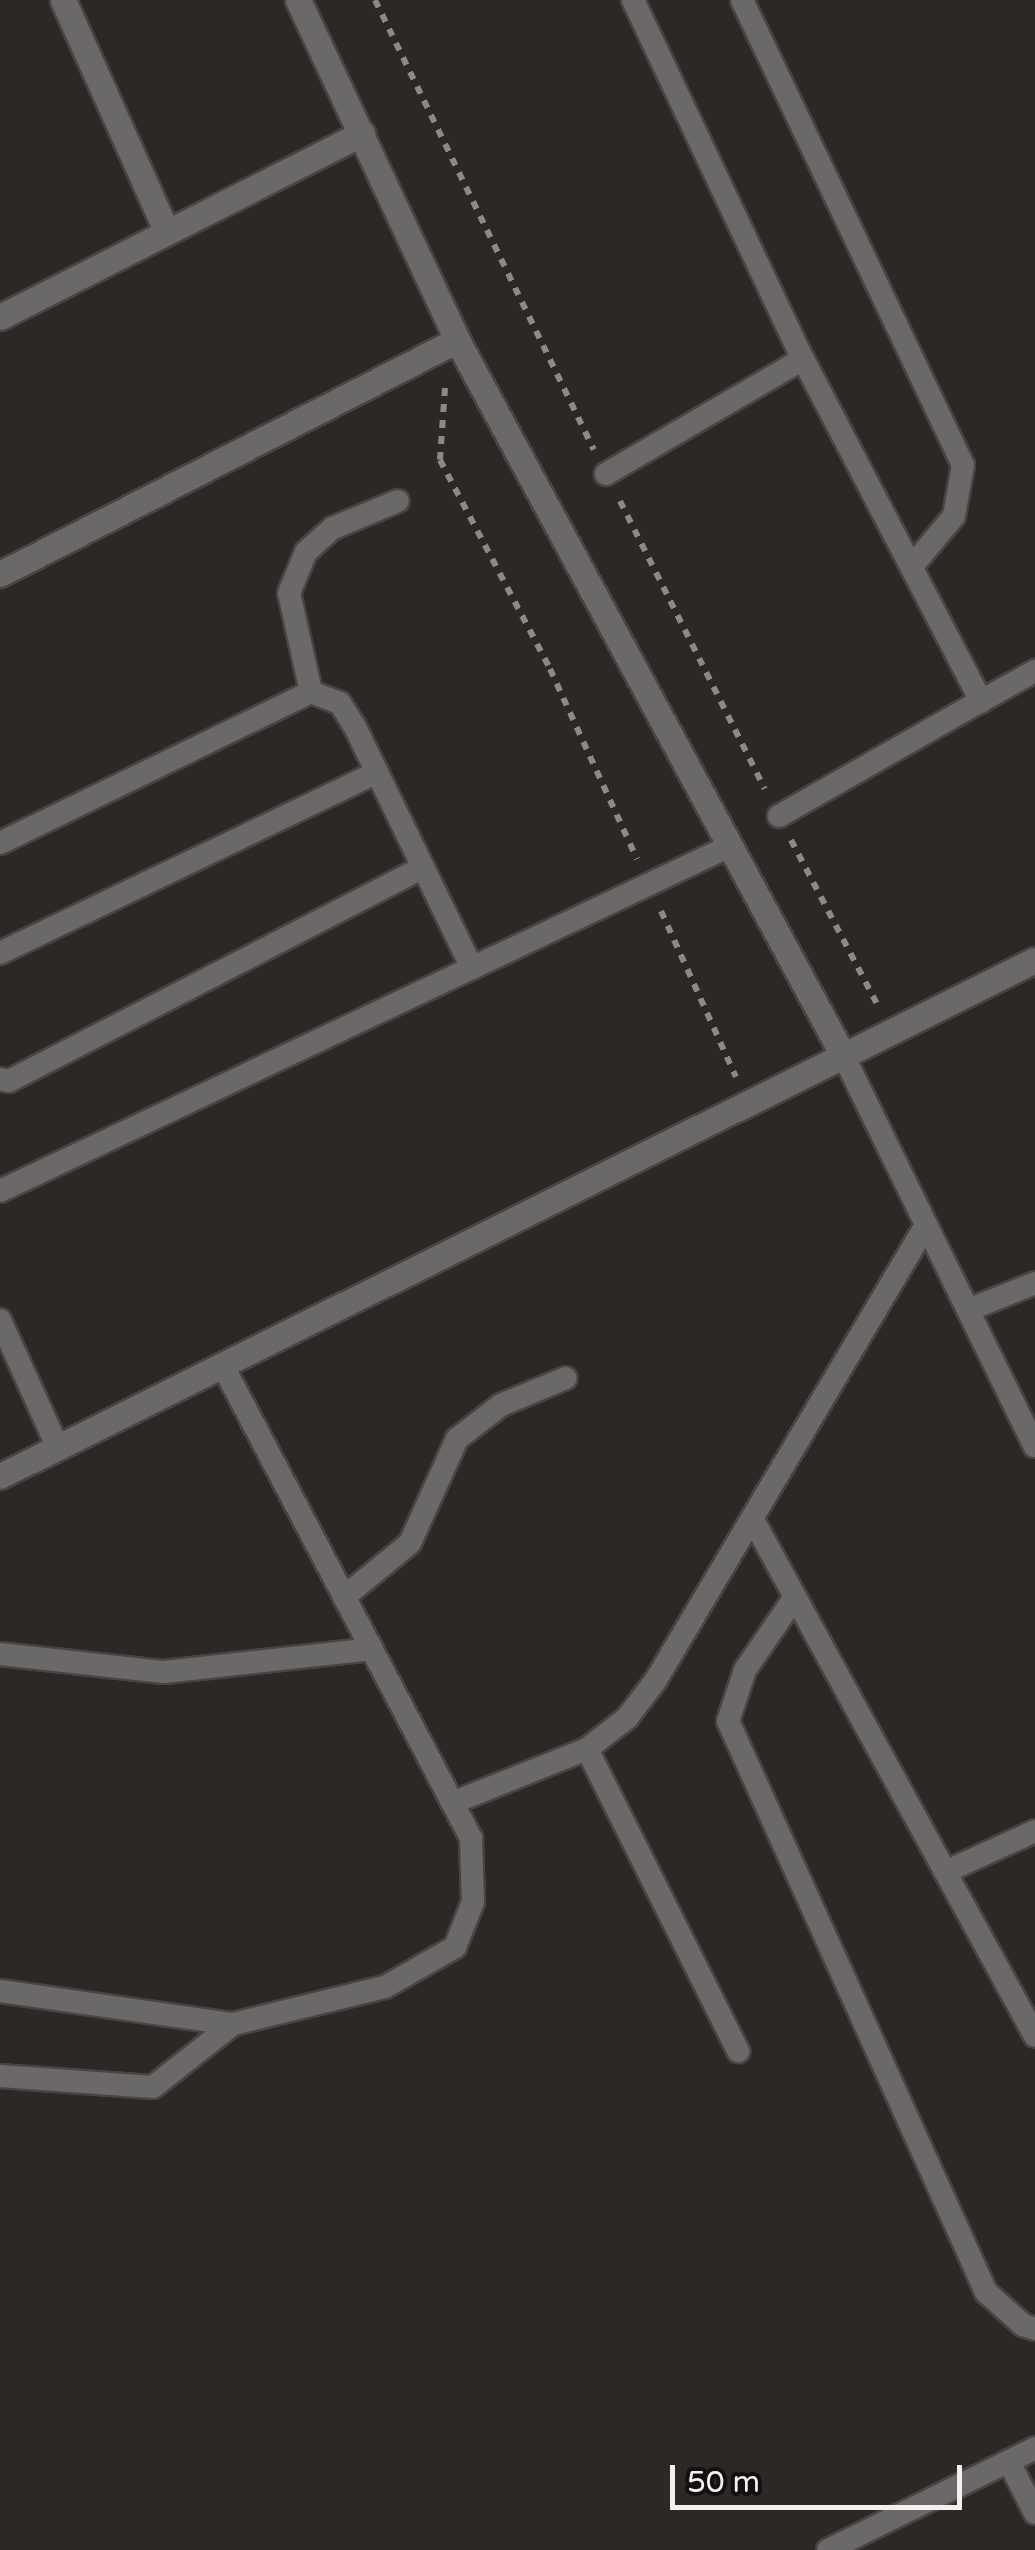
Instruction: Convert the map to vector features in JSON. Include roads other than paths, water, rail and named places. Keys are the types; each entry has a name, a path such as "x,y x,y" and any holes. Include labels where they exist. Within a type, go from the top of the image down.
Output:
{"street":[{"path":"63,0 167,232"},
{"path":"298,0 362,133 449,344 730,846 844,1059"},
{"path":"0,317 362,133"},
{"path":"0,574 449,344"},
{"path":"0,1476 844,1059 1035,960"}],"lane":[{"path":"633,0 802,358 980,701"},
{"path":"742,0 964,465 954,516 912,565"},
{"path":"606,474 802,358"},
{"path":"311,692 289,593 306,552 334,528 398,501"},
{"path":"779,816 1035,671"},
{"path":"2,839 311,692 340,703 472,968"},
{"path":"0,954 377,772"},
{"path":"0,1191 730,846"},
{"path":"0,1079 9,1082 423,867"},
{"path":"844,1059 1035,1446"},
{"path":"452,1802 587,1749 627,1718 656,1680 926,1224"},
{"path":"968,1310 1035,1282"},
{"path":"0,1320 58,1448"},
{"path":"0,1991 234,2024 386,1986 455,1948 473,1902 471,1838 223,1366"},
{"path":"344,1597 410,1542 457,1439 501,1405 566,1378"},
{"path":"752,1518 1035,2036"},
{"path":"796,1597 745,1670 728,1721 986,2292 1023,2325 1035,2329"},
{"path":"0,1654 164,1672 372,1649"},
{"path":"587,1749 738,2051"},
{"path":"945,1872 1035,1831"},
{"path":"0,2076 153,2087 234,2024"},
{"path":"828,2550 1035,2448"},
{"path":"1009,2462 1035,2513"}]}
